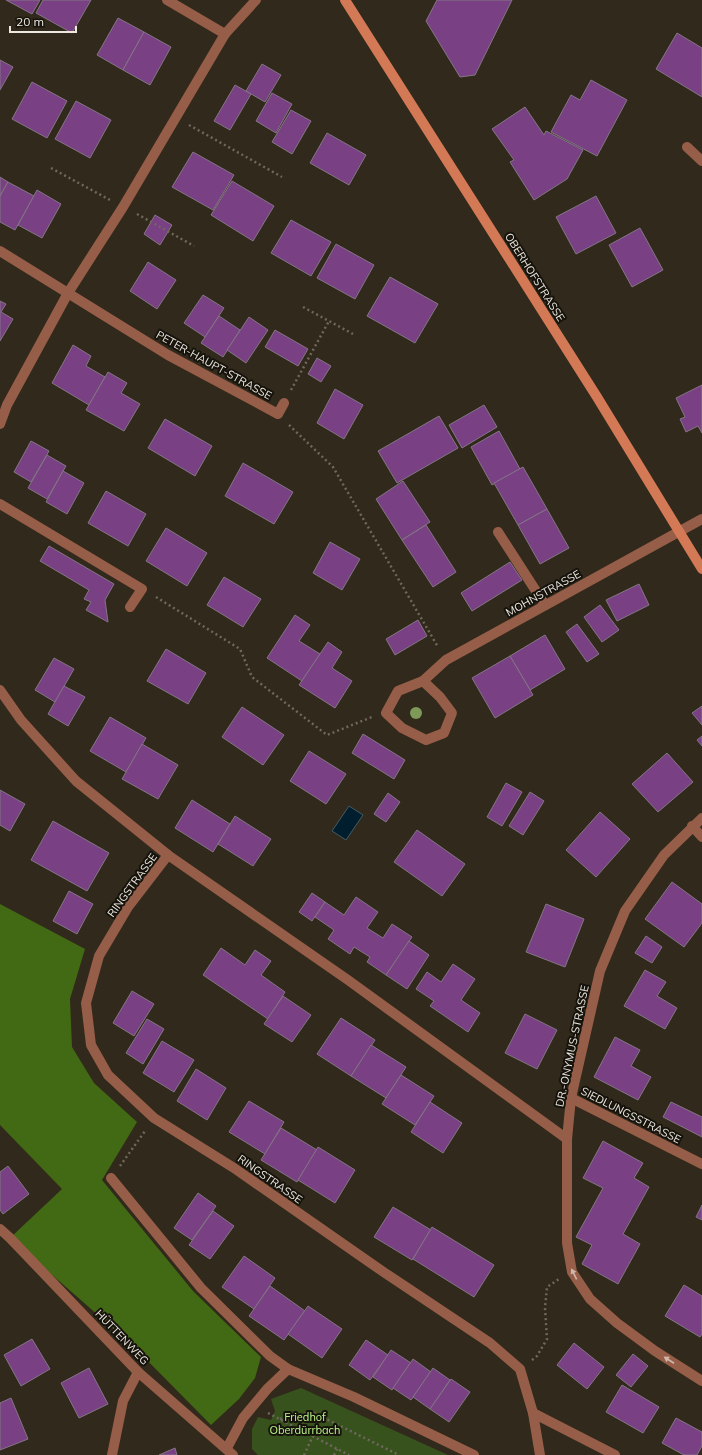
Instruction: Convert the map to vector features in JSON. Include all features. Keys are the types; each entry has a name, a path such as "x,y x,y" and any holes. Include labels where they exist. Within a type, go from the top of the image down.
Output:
{"street":[{"path":"166,0 225,34"},
{"path":"0,424 7,405 68,293 123,207 225,34 256,0"},
{"name":"OBERHOFSTRASSE","path":"345,0 588,384 702,569"},
{"path":"687,147 702,161"},
{"name":"PETER-HAUPT-STRASSE","path":"0,251 168,355 278,414 284,403"},
{"path":"0,504 142,589 130,607"},
{"name":"MOHNSTRASSE","path":"386,713 398,691 423,681 446,660 702,519"},
{"path":"498,532 544,605"},
{"path":"386,713 402,728 426,740 444,734 452,713 440,697 423,681"},
{"path":"0,690 21,720 76,781 168,855"},
{"name":"DR.-ONYMUS-STRASSE","path":"702,818 692,826 664,855 625,911 600,971 571,1098 567,1139 567,1243 572,1272 590,1299 617,1322 655,1350 702,1381"},
{"path":"692,826 702,837"},
{"name":"RINGSTRASSE","path":"520,1369 490,1343 234,1168 154,1118 108,1075 90,1044 86,1003 99,956 128,907 168,855 348,980 567,1139"},
{"name":"SIEDLUNGSSTRASSE","path":"571,1098 702,1164"},
{"path":"111,1178 201,1288 270,1356 288,1369 354,1397 474,1455"},
{"name":"HÜTTENWEG","path":"0,1228 138,1372 230,1452"},
{"path":"230,1452 243,1418 255,1406 268,1388 288,1369"},
{"path":"520,1369 533,1413 540,1455"},
{"path":"112,1455 123,1401 138,1372"},
{"path":"533,1413 615,1455"}],"path":[{"path":"175,117 282,177"},
{"path":"303,307 352,334"},
{"name":"PETER-HAUPT-STRASSE","path":"284,403 329,321"},
{"path":"278,414 333,467 446,660"},
{"path":"142,589 240,649 252,677 327,735 353,724 386,713"},
{"path":"111,1178 154,1118"},
{"path":"520,1369 537,1356 547,1338 545,1308 547,1287 572,1272"},
{"path":"255,1406 349,1455"},
{"path":"280,1419 312,1412 399,1455"},
{"path":"304,1455 313,1436"},
{"path":"334,1455 337,1449"}],"green space":[{"path":"0,904 85,949 70,999 72,1047 94,1083 137,1122 102,1180 193,1291 261,1357 255,1378 239,1399 211,1425 131,1344 10,1238 62,1189 0,1125"},
{"name":"Friedhof Oberdürrbach","path":"301,1388 448,1455 258,1455 252,1449 252,1429 258,1417 271,1420 275,1411 271,1399"}],"water":[{"path":"349,806 363,815 346,840 332,831"}],"building":[{"path":"6,0 40,0 32,14"},
{"path":"43,0 91,0 72,33 36,13"},
{"path":"437,0 512,0 475,75 460,77 426,21"},
{"path":"118,18 144,32 123,70 97,55"},
{"path":"144,32 171,47 150,85 123,70"},
{"path":"677,33 702,48 702,97 656,69"},
{"path":"0,60 13,67 0,90"},
{"path":"262,64 281,75 265,102 246,91"},
{"path":"591,80 627,100 597,156 551,132 571,95 580,100"},
{"path":"32,82 67,101 47,138 12,119"},
{"path":"235,85 251,94 230,130 214,121"},
{"path":"272,93 292,104 276,133 256,121"},
{"path":"76,101 111,120 90,158 55,139"},
{"path":"525,107 544,135 546,131 583,150 567,179 534,200 510,162 514,160 492,129"},
{"path":"291,110 311,121 292,154 272,142"},
{"path":"327,133 366,155 349,185 310,163"},
{"path":"193,152 234,175 213,210 172,187"},
{"path":"0,177 8,182 0,196"},
{"path":"232,181 274,206 253,241 211,215"},
{"path":"8,182 34,196 15,230 0,222 0,196"},
{"path":"37,190 61,204 42,238 18,225"},
{"path":"596,196 616,233 576,254 556,217"},
{"path":"155,215 172,225 160,245 144,234"},
{"path":"291,220 331,242 311,276 271,253"},
{"path":"640,228 663,270 632,287 609,245"},
{"path":"336,244 374,265 355,299 317,278"},
{"path":"148,262 176,280 157,309 130,291"},
{"path":"390,277 438,304 415,343 367,316"},
{"path":"203,295 224,308 205,337 184,323"},
{"path":"0,301 6,304 1,312 13,319 0,341"},
{"path":"219,316 240,330 223,357 201,343"},
{"path":"249,317 268,330 246,363 227,350"},
{"path":"275,330 308,349 298,366 265,347"},
{"path":"73,345 91,356 86,366 105,377 89,405 52,383"},
{"path":"317,358 331,366 321,382 308,374"},
{"path":"108,372 127,383 121,393 140,404 124,431 86,410"},
{"path":"702,385 702,433 698,426 686,432 680,419 685,417 676,398"},
{"path":"335,389 363,405 344,439 317,423"},
{"path":"484,405 497,427 462,448 449,425"},
{"path":"439,416 458,448 397,483 378,451"},
{"path":"165,419 212,446 195,476 148,448"},
{"path":"499,431 520,469 492,485 471,447"},
{"path":"31,441 49,451 31,482 14,472"},
{"path":"47,455 66,466 47,499 28,488"},
{"path":"243,463 293,492 274,524 225,496"},
{"path":"523,467 547,509 518,525 494,483"},
{"path":"63,471 84,483 67,514 46,502"},
{"path":"403,481 430,522 402,540 376,499"},
{"path":"106,491 146,514 128,546 88,523"},
{"path":"547,509 569,548 540,564 518,525"},
{"path":"426,525 456,572 433,587 402,540"},
{"path":"166,528 207,553 187,586 146,561"},
{"path":"330,542 360,559 342,590 313,573"},
{"path":"49,546 114,584 105,600 108,622 86,610 91,602 84,599 89,590 40,561"},
{"path":"510,562 522,580 472,611 461,593"},
{"path":"224,577 261,599 243,627 207,605"},
{"path":"639,584 649,605 617,621 606,600"},
{"path":"600,605 619,630 602,642 584,617"},
{"path":"295,615 310,625 299,641 320,654 302,681 267,658"},
{"path":"418,620 427,636 395,655 386,639"},
{"path":"577,624 599,654 587,662 566,632"},
{"path":"545,635 565,669 530,690 510,656"},
{"path":"328,642 342,652 332,668 352,681 335,708 299,685"},
{"path":"166,649 206,673 188,704 147,681"},
{"path":"510,656 533,695 495,718 472,678"},
{"path":"54,658 74,669 55,702 35,690"},
{"path":"64,686 85,697 68,726 48,714"},
{"path":"702,706 702,725 692,713"},
{"path":"242,707 284,735 263,765 222,737"},
{"path":"110,717 146,738 126,772 90,751"},
{"path":"363,734 405,760 394,779 352,753"},
{"path":"702,736 702,746 697,740"},
{"path":"142,744 178,765 158,799 122,779"},
{"path":"309,751 346,774 326,804 290,781"},
{"path":"667,753 693,782 658,812 632,784"},
{"path":"506,783 522,792 502,826 487,817"},
{"path":"0,790 25,804 10,831 0,825"},
{"path":"530,792 544,801 523,835 509,826"},
{"path":"388,793 400,802 386,822 374,814"},
{"path":"192,800 230,824 213,852 175,828"},
{"path":"600,812 630,839 596,877 566,850"},
{"path":"235,816 271,839 253,866 218,844"},
{"path":"53,821 109,853 87,891 31,860"},
{"path":"417,830 465,864 442,896 394,862"},
{"path":"672,882 702,904 702,923 684,947 645,919"},
{"path":"69,891 93,904 77,934 53,921"},
{"path":"312,893 325,902 312,921 299,912"},
{"path":"356,897 378,912 367,928 383,938 392,924 412,937 386,975 367,962 370,957 354,947 350,954 328,939 334,930 315,917 325,902 344,915"},
{"path":"546,904 584,919 565,967 526,952"},
{"path":"646,936 662,947 652,963 635,953"},
{"path":"409,941 429,955 407,989 386,975"},
{"path":"221,948 245,965 255,950 271,961 261,975 285,992 268,1019 203,975"},
{"path":"453,964 475,979 461,1000 480,1013 468,1032 430,1006 434,1001 416,989 427,972 441,982"},
{"path":"645,970 666,982 657,996 677,1008 665,1029 624,1006"},
{"path":"132,991 154,1004 134,1036 113,1023"},
{"path":"283,996 311,1015 292,1042 264,1024"},
{"path":"525,1014 557,1030 537,1069 505,1053"},
{"path":"341,1018 375,1040 351,1076 317,1054"},
{"path":"147,1019 164,1029 143,1064 126,1053"},
{"path":"615,1037 640,1050 631,1066 651,1077 638,1100 594,1077"},
{"path":"162,1041 194,1060 174,1092 143,1073"},
{"path":"371,1045 406,1067 386,1098 351,1076"},
{"path":"196,1069 226,1088 207,1120 177,1101"},
{"path":"401,1075 434,1096 415,1125 382,1104"},
{"path":"249,1101 284,1122 265,1154 229,1132"},
{"path":"430,1102 462,1123 443,1153 411,1132"},
{"path":"671,1102 702,1117 702,1137 663,1117"},
{"path":"281,1128 317,1150 297,1182 261,1160"},
{"path":"603,1141 643,1163 634,1178 649,1187 623,1234 640,1244 618,1284 582,1264 592,1245 576,1237 603,1188 583,1178"},
{"path":"318,1147 355,1170 335,1203 298,1180"},
{"path":"8,1166 29,1194 3,1214 0,1210 0,1172"},
{"path":"198,1193 216,1206 192,1240 174,1228"},
{"path":"702,1205 702,1220 696,1217"},
{"path":"393,1207 431,1230 412,1260 374,1237"},
{"path":"213,1211 234,1226 210,1259 189,1245"},
{"path":"432,1227 494,1265 474,1297 413,1259"},
{"path":"244,1256 275,1278 254,1309 222,1287"},
{"path":"684,1285 702,1296 702,1334 700,1337 665,1316"},
{"path":"270,1286 305,1311 284,1340 249,1316"},
{"path":"308,1306 342,1329 322,1358 288,1334"},
{"path":"32,1339 50,1369 21,1386 4,1355"},
{"path":"366,1340 388,1355 370,1380 349,1365"},
{"path":"574,1343 604,1367 587,1389 557,1365"},
{"path":"391,1350 411,1363 392,1390 373,1377"},
{"path":"633,1354 648,1366 631,1387 616,1375"},
{"path":"413,1359 431,1372 411,1400 393,1388"},
{"path":"89,1368 108,1404 79,1418 61,1383"},
{"path":"433,1368 450,1380 430,1409 413,1397"},
{"path":"451,1379 470,1392 449,1422 430,1409"},
{"path":"622,1385 659,1407 643,1433 606,1412"},
{"path":"11,1398 28,1439 0,1450 0,1403"},
{"path":"676,1418 702,1432 702,1446 697,1455 684,1455 662,1443"},
{"path":"175,1448 177,1455 159,1455"}]}
